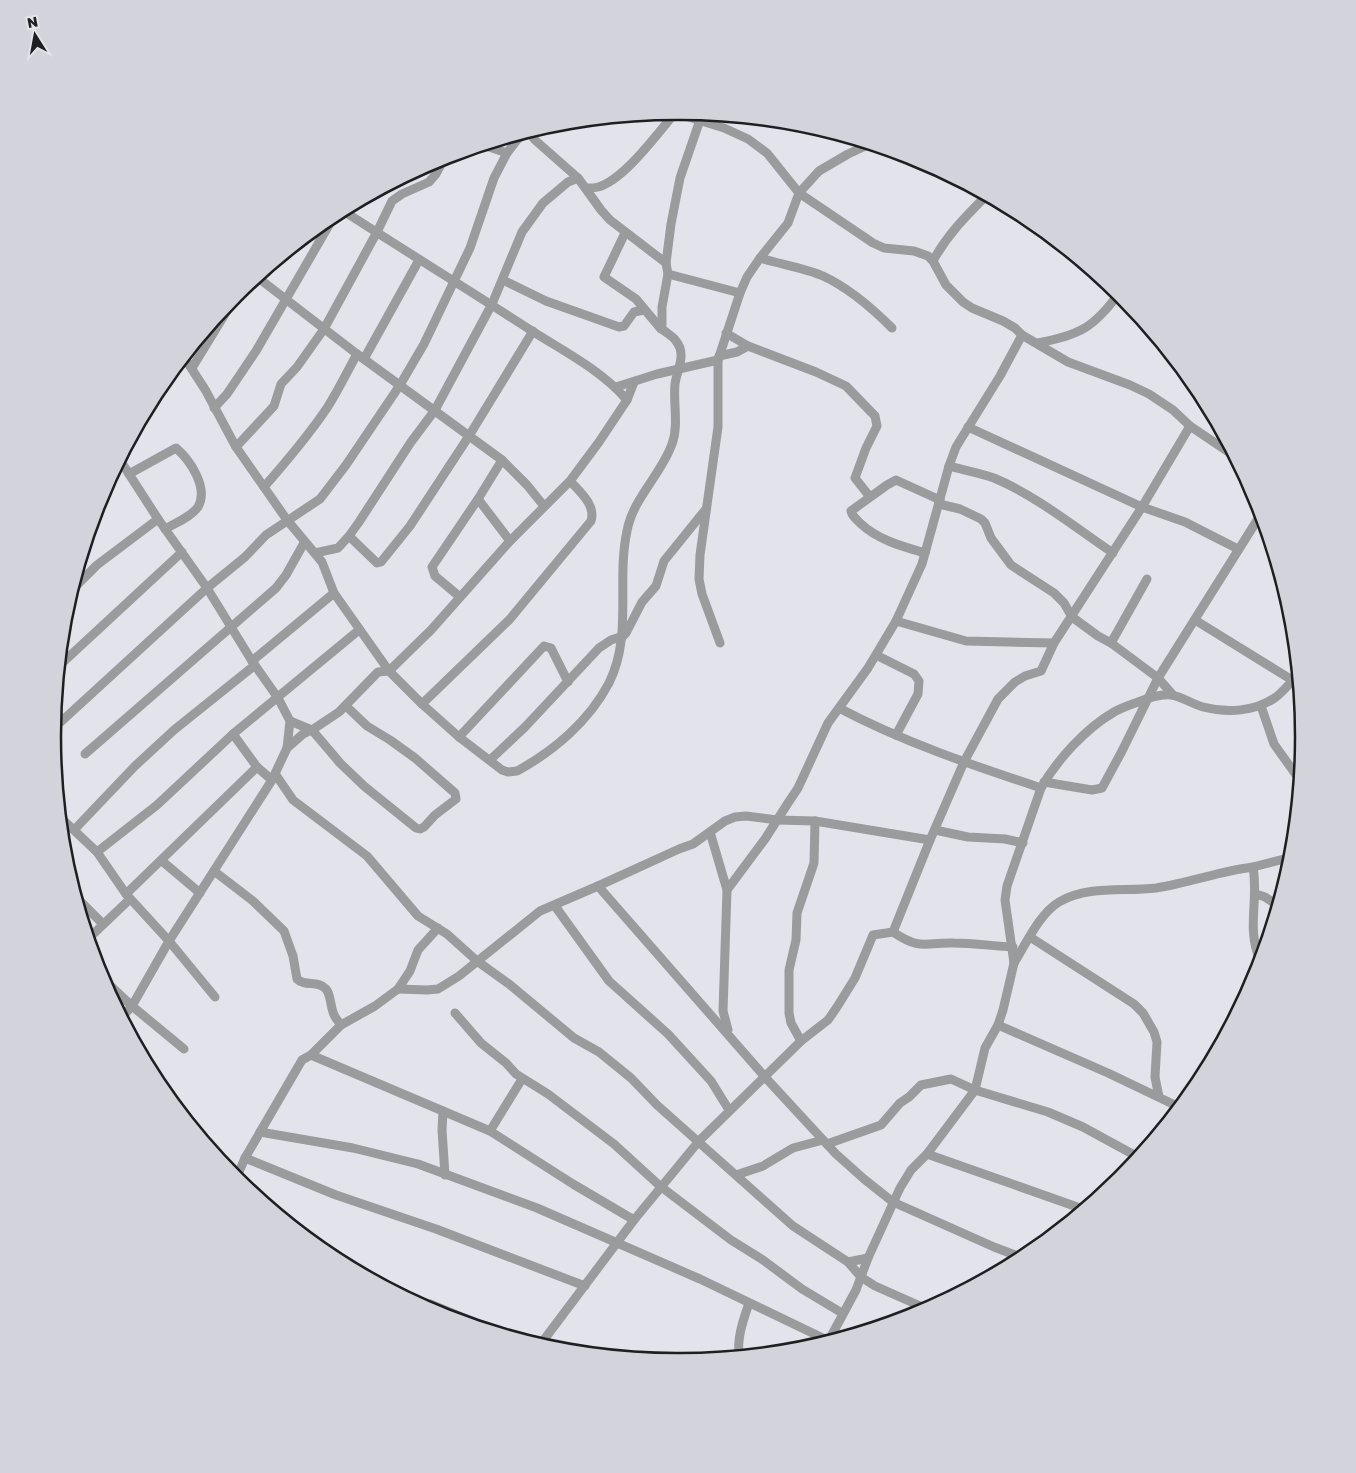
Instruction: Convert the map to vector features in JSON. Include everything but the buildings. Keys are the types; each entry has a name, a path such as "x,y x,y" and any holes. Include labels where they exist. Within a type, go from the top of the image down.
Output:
{"street":[{"path":"586,188 597,187 608,182 632,163 667,120"},
{"path":"662,329 662,307 668,274 666,263 670,224 680,178 700,121"},
{"path":"702,121 737,133 758,146 767,153 799,192 873,243 894,250 922,252 933,261 946,285 972,308 1003,321 1022,335 1068,362 1149,394 1173,410 1190,426 1222,446"},
{"path":"533,138 578,178 601,210 625,232 666,263"},
{"path":"62,721 207,588 245,557 266,535 320,499 346,465 400,385 428,336 452,281 470,248 494,178 506,153 516,142"},
{"path":"493,148 506,153"},
{"path":"720,643 702,594 699,579 700,555 718,427 718,358 747,277 788,223 799,192 819,170 862,148"},
{"path":"236,447 274,406 282,384 297,367 324,329 392,201 402,194 430,182 437,169"},
{"path":"315,553 338,548 349,536 411,442 435,410 492,304 522,232 533,215 554,193 568,182 578,178"},
{"path":"933,261 942,244 953,230 982,200"},
{"path":"350,215 584,363 616,387 627,400"},
{"path":"214,408 239,378 327,230"},
{"path":"188,362 236,447 304,543 315,553 327,573 334,593 389,671 422,704 502,770 508,772 517,771 568,736 597,702 608,686 616,669 623,636 624,570 627,531 634,509 672,444 676,425 676,382 680,369 681,349 676,339 662,329 636,299 604,277 625,232"},
{"path":"760,258 822,275 860,300 892,328"},
{"path":"264,487 291,457 315,425 360,357 419,260"},
{"path":"668,274 740,293"},
{"path":"503,280 546,301 619,327 624,326 634,312 644,310"},
{"path":"262,281 360,357 502,460 527,485 544,506"},
{"path":"1038,343 1065,338 1081,330 1099,317 1114,300"},
{"path":"192,368 218,326"},
{"path":"349,536 377,563 381,562 410,526 533,331"},
{"path":"726,333 748,346 816,372 846,386 876,416 877,426 866,448 855,478 870,497"},
{"path":"727,890 798,788 820,736 868,668 896,621 917,577 956,447 1000,376 1022,335"},
{"path":"616,387 718,358 748,346"},
{"path":"287,748 303,734 331,719 378,672 389,671 432,630 510,541 570,481 627,400 634,382"},
{"path":"893,932 964,762 998,699 1015,682 1040,671 1054,643 1072,618 1142,507 1190,426"},
{"path":"968,427 1142,507 1185,522 1238,549"},
{"path":"129,474 176,448 197,475 201,494 198,507 165,529"},
{"path":"460,597 435,576 432,567 502,460"},
{"path":"124,466 158,519 207,588 230,627 278,698 290,721 287,748 274,778 169,941 127,1012"},
{"path":"949,466 993,478 1006,484 1062,518 1113,553"},
{"path":"925,553 879,537 867,530 852,515 851,511 886,485 898,480 939,502 981,519 985,523 991,538 1011,565 1054,593 1064,603 1072,618 1111,643 1158,678 1173,694 1205,707 1243,710 1261,706 1276,696 1292,681"},
{"path":"422,704 510,619 591,521 593,516 592,509 570,481"},
{"path":"478,499 510,541"},
{"path":"490,760 525,727 599,648 611,640 623,636 630,628 635,613 656,586 664,561 706,508"},
{"path":"81,581 97,565 158,519"},
{"path":"839,708 876,728 964,762 1042,785 1092,790 1102,788 1158,678 1256,522"},
{"path":"85,754 276,588 286,575 304,543"},
{"path":"67,659 182,552"},
{"path":"1111,643 1147,579"},
{"path":"74,830 135,766 174,730 334,593"},
{"path":"1064,603 1081,604"},
{"path":"1195,620 1291,676"},
{"path":"896,621 966,641 1054,643"},
{"path":"97,852 157,805 233,734 359,630"},
{"path":"460,736 544,646 551,648 568,682"},
{"path":"876,655 914,674 919,681 918,694 896,735"},
{"path":"832,1333 856,1290 892,1202 912,1170 927,1154 975,1090 985,1048 1004,1010 1014,964 1005,900 1007,886 1042,785 1064,754 1114,712 1147,698 1173,694"},
{"path":"290,721 312,730 340,763 364,786 416,828 424,827 435,815 456,799 455,793 415,758 367,726 346,706"},
{"path":"1261,706 1274,744 1293,771"},
{"path":"233,734 257,767 274,778 292,800 367,856 418,916 447,934 477,961 509,984 574,1038 599,1052 631,1078 657,1105 793,1226 848,1262 861,1277 875,1286 917,1305"},
{"path":"94,933 162,861 257,767"},
{"path":"398,989 438,989 459,976 530,917 546,908 555,906 693,844 725,821 735,817 746,816 777,820 815,821 930,840"},
{"path":"801,1041 791,1023 789,1013 789,970 796,940 797,913 814,862 815,821"},
{"path":"68,825 97,852 128,896 169,941 215,998"},
{"path":"934,830 968,837 1005,839 1023,843"},
{"path":"710,832 727,890 724,1011 725,1024 730,1035"},
{"path":"693,844 715,849"},
{"path":"1014,964 1047,911 1058,902 1074,895 1095,891 1155,888 1282,859"},
{"path":"162,861 200,893"},
{"path":"1253,867 1256,894 1252,916 1253,934 1257,949"},
{"path":"214,871 253,901 284,931 294,956 297,979 304,983 320,985 326,988 333,1012 341,1025"},
{"path":"598,886 765,1077 825,1142 864,1179 892,1202 1013,1254"},
{"path":"1256,894 1272,902"},
{"path":"85,906 103,924"},
{"path":"555,906 609,981 668,1034 710,1081 729,1110"},
{"path":"240,1171 302,1060 312,1055 341,1025 375,1006 398,989 410,970 418,950 438,928"},
{"path":"545,1338 615,1243 660,1186 729,1110 801,1041 828,1020 855,978 873,935 893,932 904,940 924,945 953,942 1013,947"},
{"path":"1030,937 1134,1004 1143,1013 1151,1024 1157,1042 1155,1077 1159,1097"},
{"path":"117,992 184,1049"},
{"path":"455,1013 481,1043 522,1079 548,1094 614,1144 660,1186 802,1289 842,1313"},
{"path":"998,1025 1173,1104"},
{"path":"312,1055 490,1130 573,1184 634,1220"},
{"path":"490,1130 522,1079"},
{"path":"736,1175 763,1166 793,1148 825,1142 881,1125 900,1103 923,1084 951,1079 975,1090 1057,1116 1132,1154"},
{"path":"443,1111 442,1130 445,1175"},
{"path":"260,1132 353,1148 418,1164 537,1208 700,1279 818,1336"},
{"path":"927,1154 1077,1207"},
{"path":"246,1158 336,1195 517,1259 585,1286"},
{"path":"848,1262 868,1258"},
{"path":"856,1290 875,1286"},
{"path":"739,1350 740,1331 749,1303"}]}
